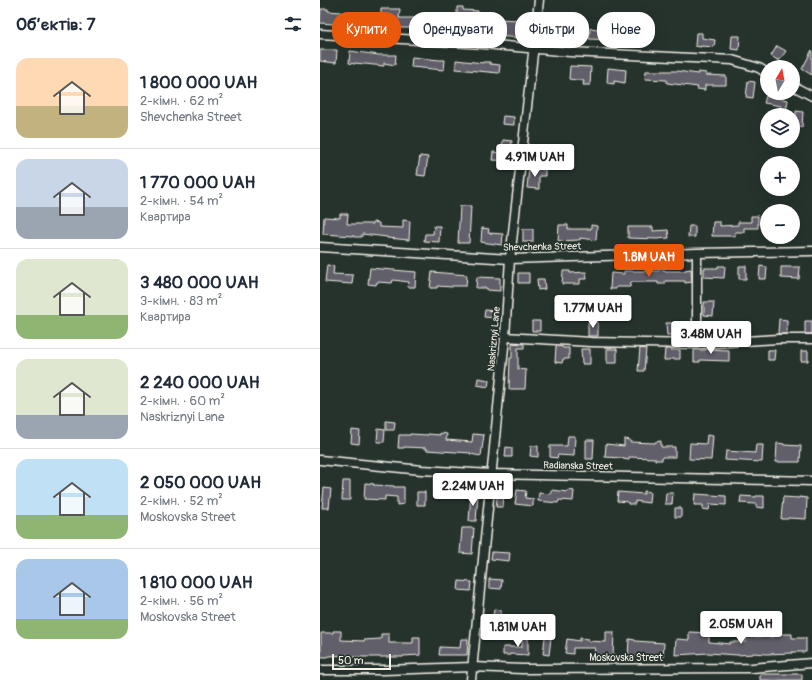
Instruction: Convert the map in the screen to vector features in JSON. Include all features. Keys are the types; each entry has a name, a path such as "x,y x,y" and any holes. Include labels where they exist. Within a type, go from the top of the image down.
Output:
{"street":[{"name":"Naskriznyi Lane","path":"537,12 538,0"},
{"path":"320,34 515,46"},
{"name":"Naskriznyi Lane","path":"471,680 505,337 510,259 534,48"},
{"path":"534,48 605,54 732,60 760,69"},
{"path":"800,90 812,96"},
{"name":"Shevchenka Street","path":"320,247 510,259 812,251"},
{"path":"697,253 697,344"},
{"path":"505,337 591,342 697,344 778,339 812,340"},
{"name":"Radianska Street","path":"320,460 422,470 491,474 812,481"},
{"name":"Moskovska Street","path":"320,670 384,670 472,667 522,669 744,668 812,664"}],"building":[{"path":"457,7 463,7 463,10 478,11 478,12 457,12"},
{"path":"321,9 328,9 328,11 341,12 332,12 332,24 320,23"},
{"path":"381,9 400,9 400,12 381,12"},
{"path":"401,18 409,18 409,28 401,28"},
{"path":"507,19 515,20 515,37 507,37"},
{"path":"590,28 597,29 597,39 589,39"},
{"path":"696,33 702,33 702,38 715,40 714,47 695,46"},
{"path":"732,36 740,36 739,50 731,49"},
{"path":"777,46 786,51 780,60 771,56"},
{"path":"320,50 337,50 336,63 320,61"},
{"path":"812,50 812,75 802,69"},
{"path":"350,51 379,55 396,55 395,65 384,63 384,66 349,63"},
{"path":"412,57 445,60 444,70 411,67"},
{"path":"456,60 483,63 490,62 490,64 500,65 499,73 456,69"},
{"path":"570,66 591,67 590,85 583,85 584,81 569,79"},
{"path":"608,68 626,70 625,83 614,81 614,84 607,83"},
{"path":"646,71 677,71 698,74 698,72 706,73 706,75 726,76 726,85 705,85 705,90 697,89 698,87 667,83 667,80 645,79"},
{"path":"748,81 755,82 753,98 746,97"},
{"path":"765,100 788,100 787,108 781,108 781,106 764,103"},
{"path":"800,112 803,112 802,127 800,127"},
{"path":"503,116 514,117 514,125 502,124"},
{"path":"503,140 512,141 509,161 492,160 493,152 501,153"},
{"path":"532,148 541,149 541,155 531,155"},
{"path":"420,156 428,157 425,176 417,175"},
{"path":"529,168 545,169 545,176 539,176 539,189 527,188"},
{"path":"460,206 471,206 469,243 458,243"},
{"path":"340,214 348,214 347,224 373,224 373,222 379,223 379,227 403,228 403,220 410,221 409,240 362,234 362,237 354,237 323,234 324,217 340,218"},
{"path":"751,216 758,216 758,228 744,228 744,232 735,232 735,236 712,236 713,222 720,222 720,226 738,225 738,222 751,222"},
{"path":"559,225 568,225 568,229 591,229 591,225 597,226 596,240 580,238 580,240 558,241"},
{"path":"434,226 440,226 439,242 424,241 425,234 433,234"},
{"path":"689,226 695,226 695,237 688,237"},
{"path":"628,227 653,227 653,231 668,230 669,238 628,238"},
{"path":"482,228 489,229 488,233 503,234 502,245 481,242"},
{"path":"523,229 533,229 533,242 523,242"},
{"path":"327,265 334,266 333,274 353,275 352,284 325,282"},
{"path":"718,266 725,266 724,278 704,277 704,268 718,268"},
{"path":"739,266 746,266 746,279 739,279"},
{"path":"760,266 767,267 766,279 759,279"},
{"path":"781,267 800,267 799,279 781,278"},
{"path":"370,268 416,272 415,287 408,287 409,282 393,280 392,283 377,282 376,285 368,284"},
{"path":"691,269 692,282 685,283 685,281 665,281 665,284 658,284 658,282 631,282 630,287 616,287 616,289 610,289 611,273 624,274 624,271 659,270 685,271"},
{"path":"563,271 570,271 570,273 586,272 587,279 580,279 580,284 562,284"},
{"path":"432,272 467,275 466,286 437,286 437,288 430,288"},
{"path":"518,273 529,273 529,283 518,283"},
{"path":"477,277 500,278 500,291 487,290 487,288 476,288"},
{"path":"537,279 544,279 545,289 538,290"},
{"path":"704,302 714,302 713,316 704,315"},
{"path":"485,310 495,311 495,318 484,317"},
{"path":"779,319 787,320 787,334 778,334"},
{"path":"532,321 540,321 540,331 532,331"},
{"path":"805,321 812,321 812,334 805,334"},
{"path":"588,322 598,322 598,336 588,336"},
{"path":"666,323 675,323 675,335 667,335"},
{"path":"512,343 524,344 524,348 518,348 518,369 526,370 525,389 509,389"},
{"path":"556,346 569,348 569,359 563,359 562,363 555,362"},
{"path":"640,348 646,349 644,371 638,371"},
{"path":"581,349 590,349 590,364 582,364"},
{"path":"607,349 617,349 617,363 607,363"},
{"path":"665,349 680,350 680,359 664,360"},
{"path":"694,350 729,350 729,361 700,360 700,362 694,362"},
{"path":"768,350 775,350 774,360 768,360"},
{"path":"801,351 808,351 808,361 801,361"},
{"path":"478,378 489,380 488,387 477,385"},
{"path":"386,421 395,422 394,430 386,430"},
{"path":"378,429 385,430 384,442 377,442"},
{"path":"352,430 360,431 359,444 351,443"},
{"path":"440,433 447,434 446,440 472,442 473,434 484,435 481,456 470,454 471,453 426,450 427,448 398,448 399,435 440,435"},
{"path":"707,435 713,436 711,460 689,459 690,443 706,444"},
{"path":"568,436 575,436 574,456 558,455 557,458 550,457 550,446 567,446"},
{"path":"624,439 630,440 630,442 655,443 661,441 661,447 675,447 675,457 662,457 662,460 655,460 655,458 629,457 629,460 623,458 605,457 606,444 624,446"},
{"path":"586,440 594,440 593,459 586,459"},
{"path":"777,443 801,446 800,462 776,462"},
{"path":"756,445 763,445 762,462 725,460 726,451 755,453"},
{"path":"531,446 538,446 538,457 530,456"},
{"path":"506,447 512,448 512,457 505,457"},
{"path":"343,481 350,481 350,500 342,500"},
{"path":"365,483 404,487 404,504 397,505 397,497 385,496 385,500 364,499"},
{"path":"324,488 331,489 329,508 322,508"},
{"path":"498,490 504,491 503,507 496,507"},
{"path":"517,490 526,491 525,498 533,499 533,506 515,504"},
{"path":"551,490 568,492 568,490 574,491 573,501 559,500 558,503 538,501 539,493 551,494"},
{"path":"644,491 650,492 649,503 635,501 635,504 628,504 628,502 617,501 618,492 644,494"},
{"path":"417,492 425,492 425,505 417,505"},
{"path":"471,493 478,494 476,521 469,521"},
{"path":"666,493 673,493 672,504 665,504"},
{"path":"695,494 726,496 726,505 710,504 709,510 703,509 703,505 694,505"},
{"path":"741,496 764,496 764,508 756,507 756,504 740,503"},
{"path":"783,497 807,498 806,519 781,519"},
{"path":"675,508 681,508 681,517 675,517"},
{"path":"462,528 474,528 472,554 460,553"},
{"path":"492,552 510,553 509,561 491,559"},
{"path":"489,579 502,580 501,589 489,588"},
{"path":"459,581 472,582 471,591 458,590"},
{"path":"494,609 501,610 501,617 493,617"},
{"path":"333,631 341,631 341,640 364,641 381,639 381,634 389,634 389,643 413,643 413,637 420,637 420,655 403,657 351,657 351,655 321,657 321,633 333,633"},
{"path":"606,632 614,632 613,656 594,655 595,648 573,648 573,654 565,653 567,639 580,641 580,638 588,639 588,641 606,642"},
{"path":"689,632 709,633 709,642 730,644 730,642 746,642 746,636 774,637 774,634 792,634 792,638 806,638 806,652 767,654 753,653 737,655 708,653 675,655 676,639 689,640"},
{"path":"522,636 528,636 528,655 503,655 503,647 522,647"},
{"path":"545,637 551,638 549,655 543,654"},
{"path":"461,639 468,639 467,655 439,655 440,647 460,648"},
{"path":"629,639 635,641 664,643 663,658 649,656 649,658 628,657"},
{"path":"760,674 802,674 802,680 760,680"}]}
